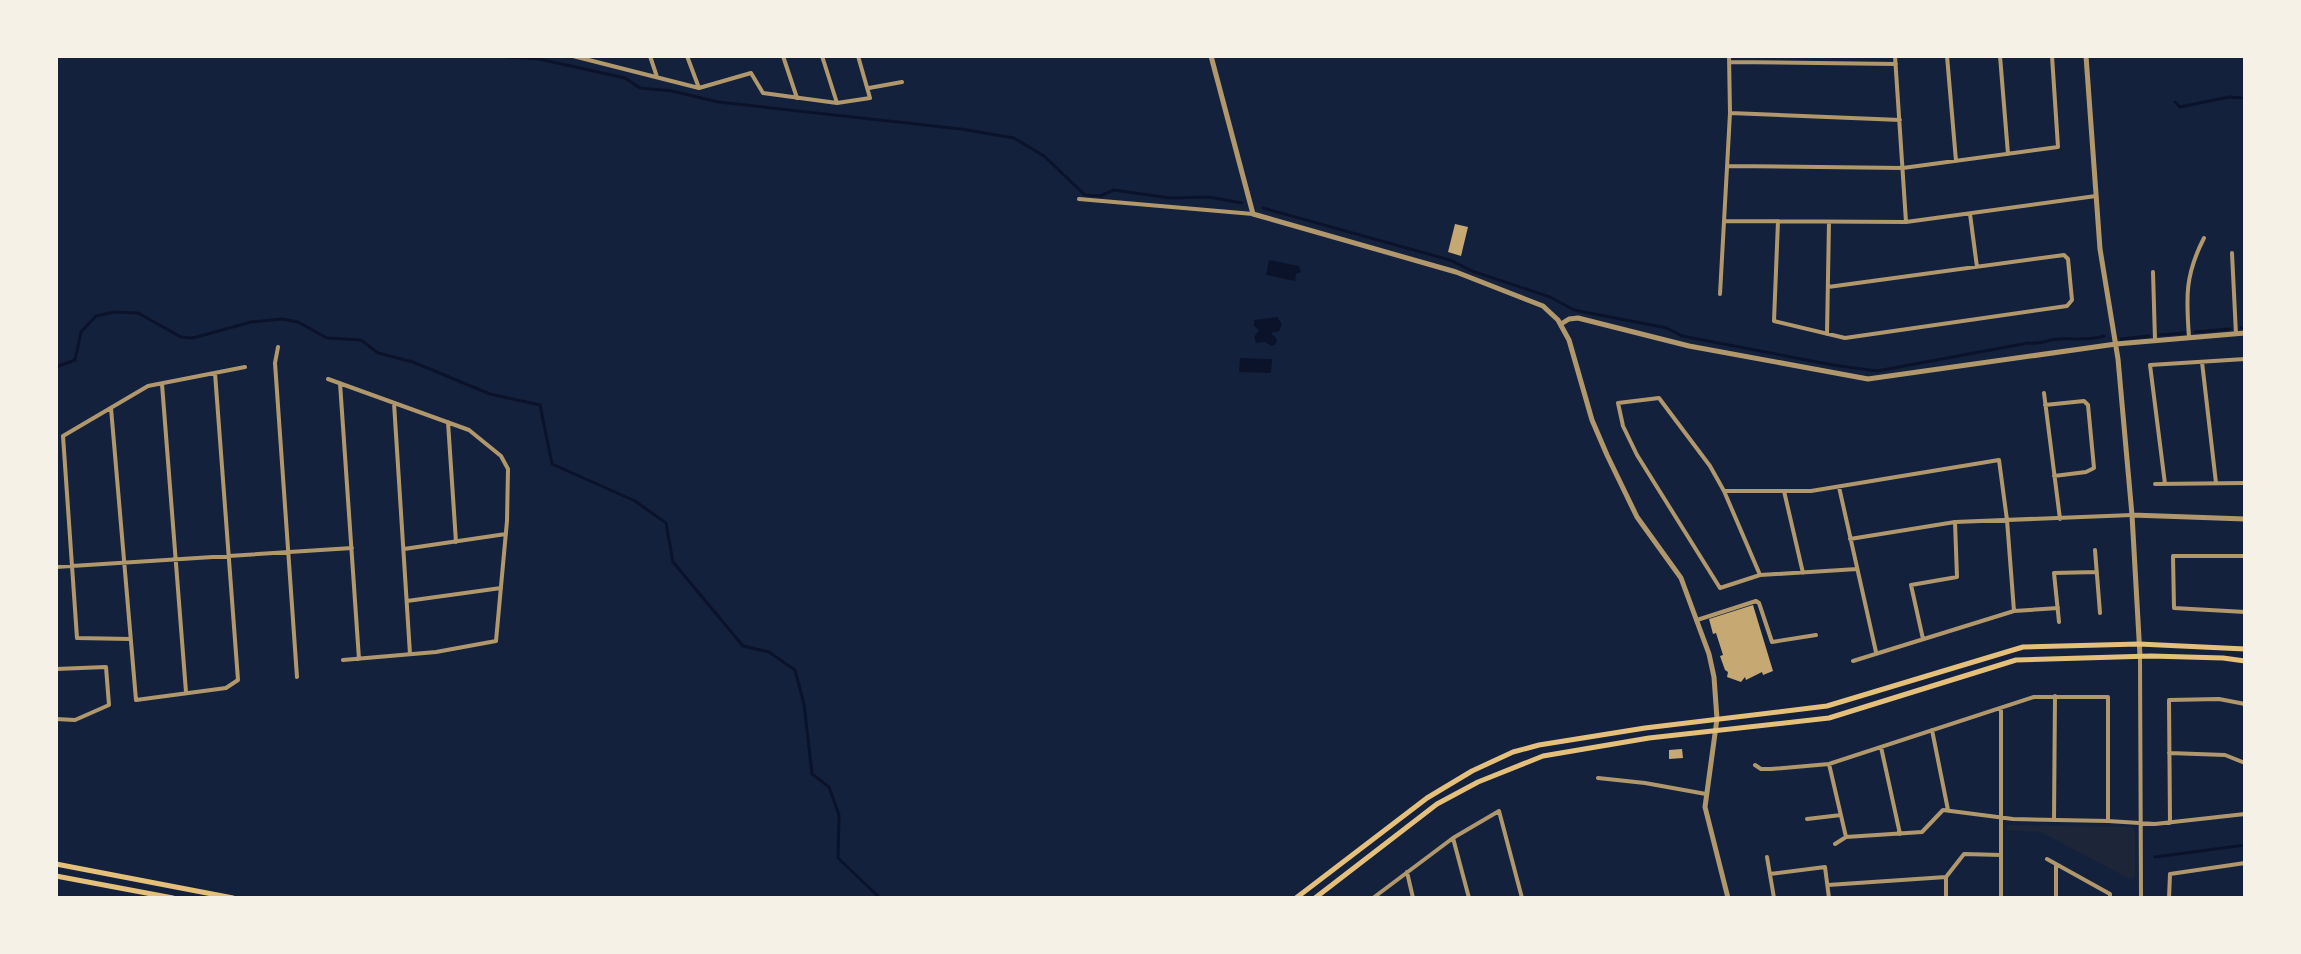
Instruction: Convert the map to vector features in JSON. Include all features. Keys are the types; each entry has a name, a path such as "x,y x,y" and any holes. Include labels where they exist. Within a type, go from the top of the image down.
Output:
{"main road":[{"path":"1296,898 1406,811 1472,771 1513,752 1576,737 1827,706 2013,648 2139,644 2245,649"},
{"path":"1315,898 1416,818 1457,793 1513,766 1543,756 1649,738 1829,718 2016,660 2140,656 2245,661"},
{"path":"56,864 233,898"},
{"path":"56,876 173,898"}],"street":[{"path":"573,56 699,88 751,73 763,93 837,103 868,99 870,95 858,56"},
{"path":"650,56 657,77"},
{"path":"688,56 699,88"},
{"path":"783,56 797,98"},
{"path":"822,56 837,103"},
{"path":"1211,56 1253,214"},
{"path":"1895,56 1906,222"},
{"path":"1947,56 1956,161"},
{"path":"2000,56 2008,154"},
{"path":"1727,166 1903,168 2058,147 2052,56"},
{"path":"2086,56 2105,281 2116,344 2132,515 2140,656 2141,898"},
{"path":"1720,294 1730,59 1896,64"},
{"path":"868,88 902,82"},
{"path":"1730,113 1900,120"},
{"path":"1724,221 1906,222 2097,196"},
{"path":"1079,199 1253,214 1456,272 1543,306 1561,324 1569,340 1592,420 1607,455 1637,517 1681,578 1714,677 1717,719 1706,794 1706,817 1728,898"},
{"path":"1970,214 1977,267"},
{"path":"1778,221 1774,321 1845,338 2067,306 2072,300 2068,259 2061,255 1828,287"},
{"path":"1827,334 1829,222"},
{"path":"2189,337 2186,294 2189,273 2204,238"},
{"path":"2232,253 2236,334"},
{"path":"2153,272 2155,340"},
{"path":"1561,324 1578,318 1689,346 1868,379 2116,344 2245,333"},
{"path":"278,347 275,363 297,677"},
{"path":"2165,484 2150,365 2245,359"},
{"path":"2202,362 2216,483"},
{"path":"130,639 77,638 63,436 148,386 245,367"},
{"path":"111,408 136,700 226,688 238,680 215,373"},
{"path":"328,379 448,422 483,439 501,456 508,469 506,534 496,641 343,660"},
{"path":"340,383 359,659"},
{"path":"162,384 186,694"},
{"path":"2044,393 2060,519"},
{"path":"1760,575 1710,466 1659,398 1618,403 1623,426 1637,455 1720,588 1760,575 1857,569"},
{"path":"2045,405 2084,401 2088,405 2094,468 2054,476"},
{"path":"394,403 410,654"},
{"path":"448,422 456,542"},
{"path":"1724,491 1839,487 1999,460 2014,611"},
{"path":"2155,484 2245,483"},
{"path":"1839,487 1876,654"},
{"path":"1784,491 1803,573"},
{"path":"1850,539 1955,522 2132,515 2245,519"},
{"path":"1923,639 1911,585 1957,577 1955,522"},
{"path":"404,549 506,534"},
{"path":"56,567 352,548"},
{"path":"2095,550 2100,613"},
{"path":"2245,556 2173,556 2174,608 2245,612"},
{"path":"2059,622 2054,573 2097,572"},
{"path":"407,601 501,588"},
{"path":"1697,620 1756,601 1772,642 1816,635"},
{"path":"1853,661 2014,611 2058,608"},
{"path":"56,669 106,667 109,705 75,720 56,719"},
{"path":"2054,820 2055,696"},
{"path":"1755,765 1761,769 1771,769 1829,764 2034,697 2108,697 2108,821"},
{"path":"2170,823 2169,700 2219,699 2245,704"},
{"path":"2001,708 2001,898"},
{"path":"1932,730 1948,810"},
{"path":"1881,747 1900,834"},
{"path":"2169,753 2225,755 2245,763"},
{"path":"1829,764 1846,837"},
{"path":"1598,778 1706,794"},
{"path":"1835,844 1846,837 1922,832 1939,812 1948,810 2002,818 2141,823 2170,823 2245,814"},
{"path":"1373,898 1453,838 1499,811 1522,898"},
{"path":"1807,819 1841,815"},
{"path":"1453,838 1469,898"},
{"path":"1946,898 1946,877 1964,854 2001,855"},
{"path":"1767,857 1774,898"},
{"path":"2047,859 2110,896"},
{"path":"2169,898 2170,874 2245,863"},
{"path":"2056,865 2056,898"},
{"path":"1770,874 1825,867 1829,898"},
{"path":"1407,872 1413,898"},
{"path":"1828,885 1946,877"}],"shaded area":[{"path":"1269,260 1299,266 1301,272 1296,274 1295,281 1266,275"},
{"path":"1277,317 1282,324 1279,331 1271,333 1277,339 1276,344 1256,343 1254,337 1259,330 1254,326 1254,320"},
{"path":"1240,358 1272,359 1271,373 1239,372"},
{"path":"2007,825 2131,827 2135,831 2135,877 2130,879 2041,832 2007,830"}],"building":[{"path":"1455,224 1468,227 1461,256 1448,252"},
{"path":"1753,605 1773,671 1763,675 1762,672 1746,680 1745,677 1741,682 1727,677 1728,672 1720,656 1723,655 1709,619"},
{"path":"1682,749 1683,758 1669,759 1669,750"}],"waterway":[{"path":"495,56 539,59 625,78 640,88 672,91 718,102 961,129 1014,138 1044,156 1085,195 1100,196 1114,190 1170,198 1209,197 1242,203"},
{"path":"2175,102 2180,107 2229,97 2245,98"},
{"path":"1263,208 1450,260 1472,271 1550,297 1574,310 1667,328 1682,336 1833,365 1877,371 2028,343 2104,336"},
{"path":"56,367 75,360 81,332 96,316 115,312 138,313 181,337 193,338 251,322 282,319 298,322 327,338 361,340 378,353 413,362 490,394 540,405 552,464 635,501 666,523 673,562 743,646 769,652 795,670 804,704 812,774 829,787 839,815 838,858 880,898"},
{"path":"2195,332 2230,329"},
{"path":"2160,335 2184,333"},
{"path":"2121,339 2149,336"},
{"path":"2155,857 2245,845"}]}
